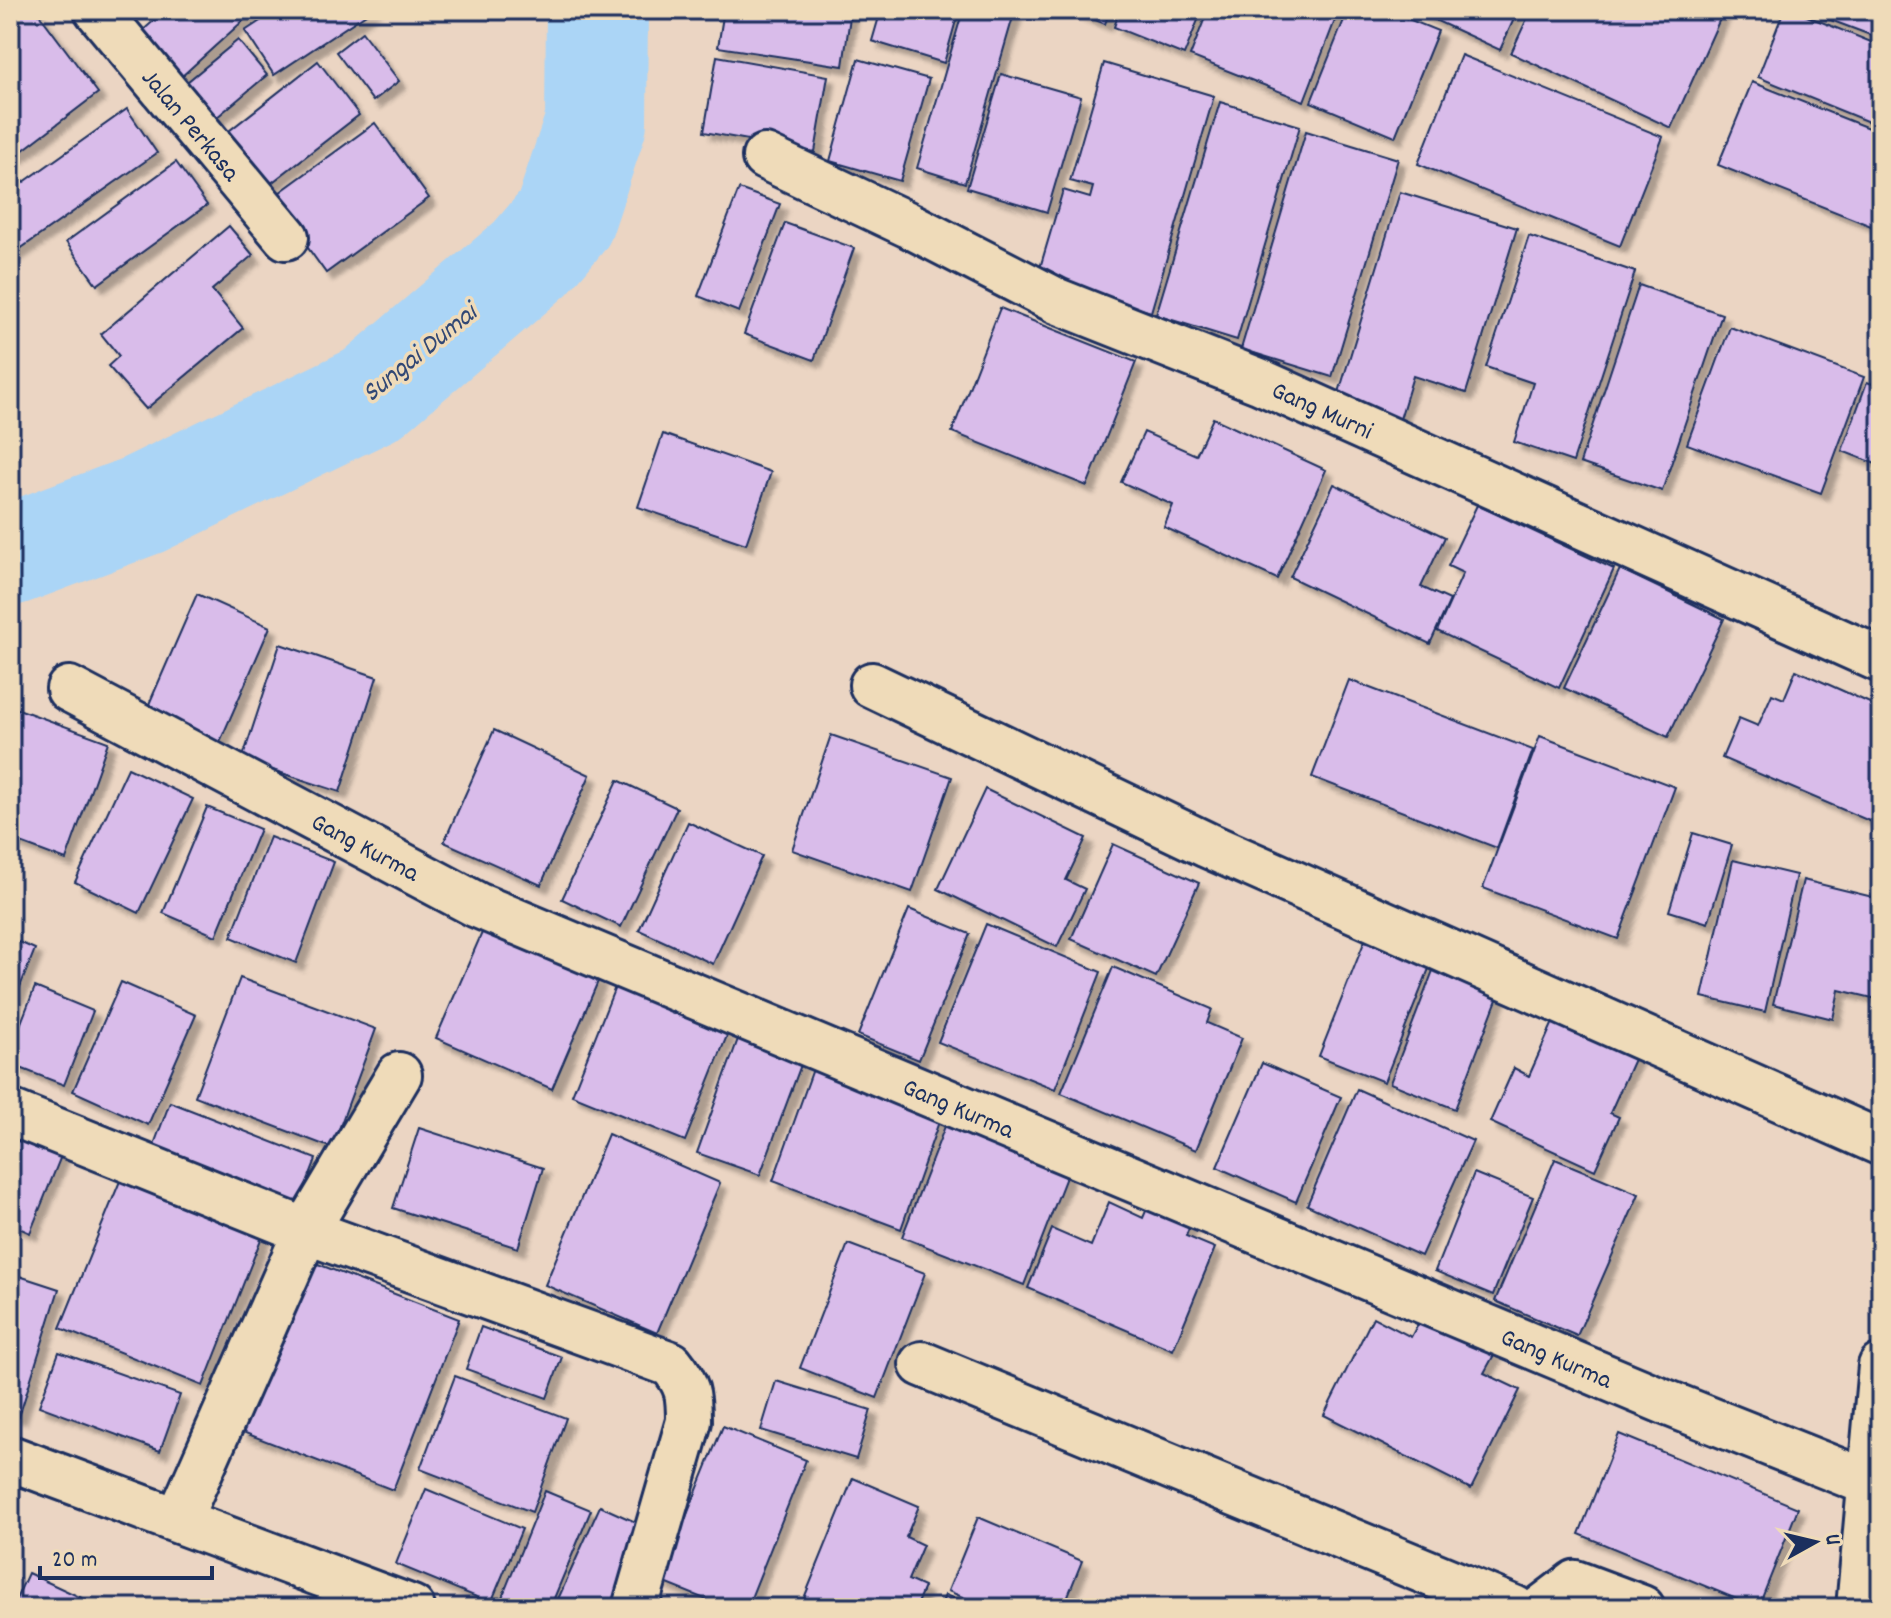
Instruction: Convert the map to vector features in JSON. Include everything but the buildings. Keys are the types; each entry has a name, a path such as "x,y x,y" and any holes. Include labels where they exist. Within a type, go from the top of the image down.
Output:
{"street":[{"name":"Jalan Perkasa","path":"97,10 286,237"},
{"name":"Gang Murni","path":"765,157 909,225 1057,301 1259,381 1881,660"},
{"path":"872,685 1207,845 1881,1143"},
{"name":"Gang Kurma","path":"69,689 477,905 1653,1397 1869,1483"},
{"path":"179,1519 306,1231 399,1075"},
{"path":"10,1112 306,1231 671,1364 684,1380 689,1397 689,1421 635,1608"},
{"path":"922,1364 1514,1608"},
{"path":"1859,1608 1881,1366"},
{"path":"10,1458 412,1608"},
{"path":"1542,1608 1575,1583 1642,1608"}],"waterway":[{"name":"Sungai Dumai","path":"10,555 143,505 372,394 531,258 564,219 596,122 597,10"}]}
